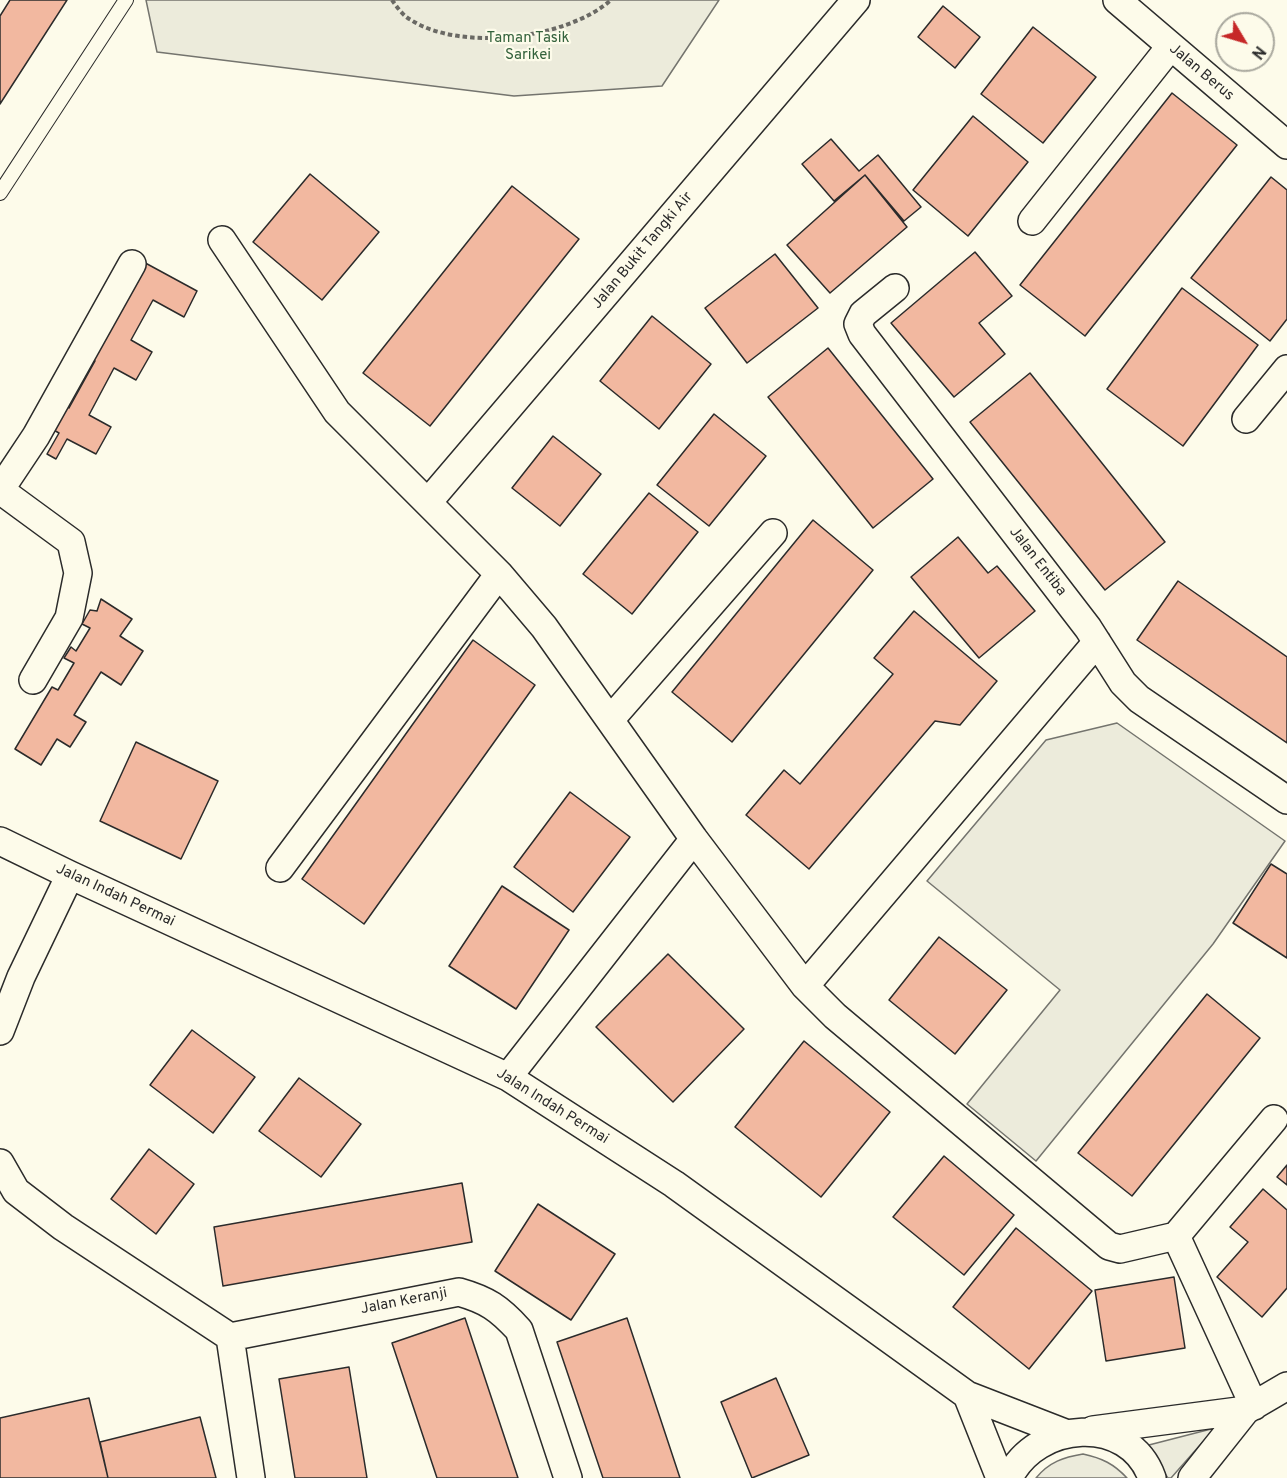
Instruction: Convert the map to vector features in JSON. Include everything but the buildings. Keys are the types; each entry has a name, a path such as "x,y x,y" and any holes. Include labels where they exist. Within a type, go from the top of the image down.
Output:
{"street":[{"name":"Jalan Bukit Tangki Air","path":"429,501 856,0"},
{"name":"Jalan Berus","path":"1117,0 1287,145"},
{"path":"1032,220 1170,47"},
{"path":"222,240 337,412 429,501 499,574 544,627 694,839 805,986 835,1016 1109,1246 1120,1249 1176,1236 1274,1119"},
{"path":"33,680 69,618 78,573 71,542 0,490 36,436 132,264"},
{"name":"Jalan Entiba","path":"895,288 863,314 858,324 862,334 1097,642 1123,683 1139,699 1287,800"},
{"path":"1246,419 1287,369"},
{"path":"610,720 773,533"},
{"path":"280,868 499,574"},
{"path":"805,986 1097,642"},
{"path":"508,1077 694,839"},
{"name":"Jalan Indah Permai","path":"0,841 508,1077 674,1184 967,1395 1074,1432 1095,1432 1118,1440 1137,1454 1152,1478"},
{"path":"0,1031 21,977 70,875"},
{"path":"0,1163 16,1191 63,1227 230,1337 251,1478"},
{"path":"1176,1236 1250,1408"},
{"name":"Jalan Keranji","path":"230,1337 459,1292 486,1300 505,1314 519,1330 568,1478"},
{"path":"1192,1478 1250,1408 1287,1386"},
{"path":"967,1395 1000,1478"},
{"path":"1009,1478 1014,1466 1030,1449 1050,1437 1250,1408"}],"lane":[{"path":"0,193 126,0"}],"path":[{"path":"392,0 411,20 450,35 485,39 539,32 589,14 611,0"}],"green space":[{"name":"Taman Tasik Sarikei","path":"146,0 719,0 662,86 514,96 157,52"},
{"path":"1117,723 1285,841 1213,944 1036,1161 967,1104 1060,990 927,881 1046,740"},
{"path":"1215,1428 1171,1478 1168,1478 1145,1446"},
{"path":"1083,1454 1107,1462 1127,1478 1036,1478 1057,1461"}]}
